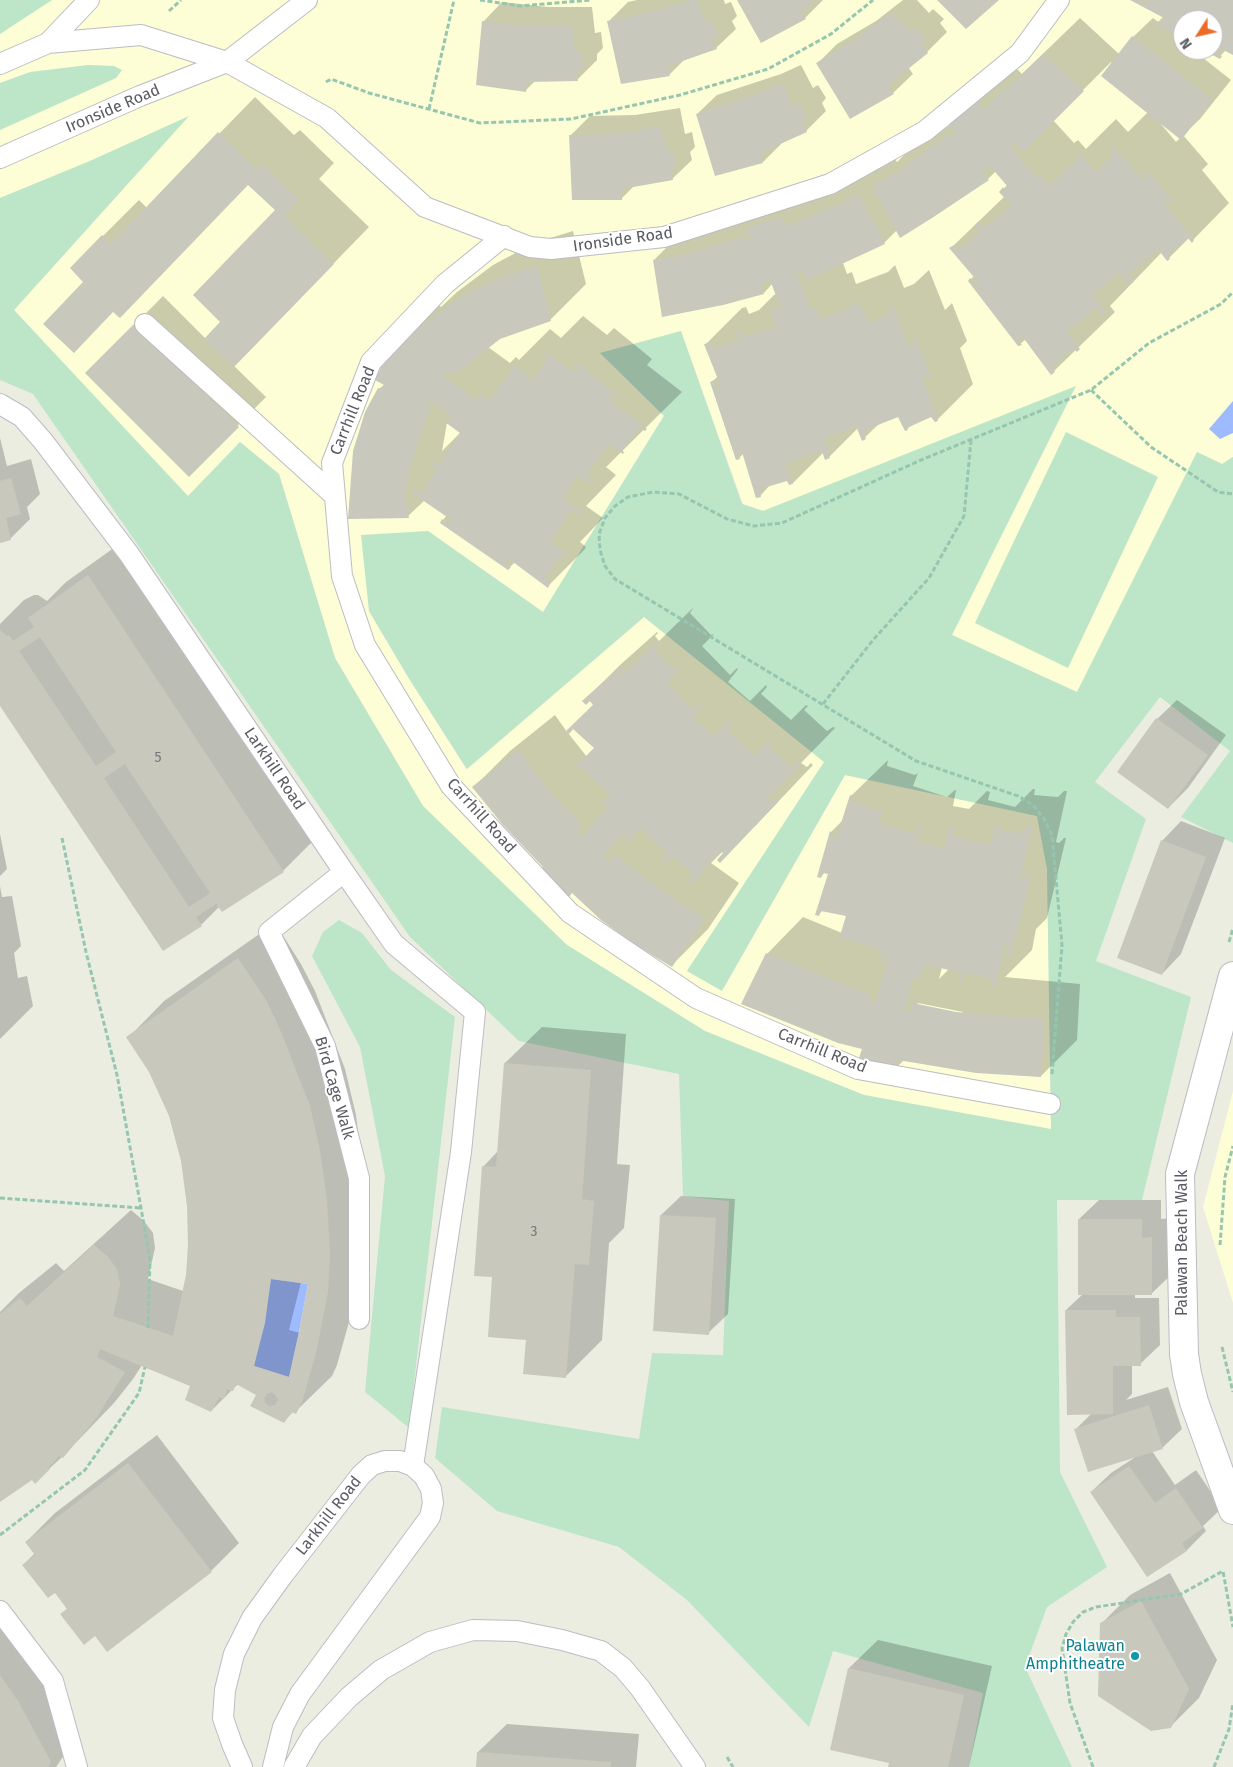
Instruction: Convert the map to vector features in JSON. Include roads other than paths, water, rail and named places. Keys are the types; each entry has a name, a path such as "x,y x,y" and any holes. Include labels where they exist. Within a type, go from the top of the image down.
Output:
{"street":[{"name":"Palawan Beach Walk","path":"1233,976 1180,1174 1184,1354 1187,1374 1194,1402 1233,1510"}],"lane":[{"name":"Ironside Road","path":"48,43 89,0"},
{"path":"226,62 307,0"},
{"name":"Ironside Road","path":"0,64 48,43 141,35 226,62 327,118 425,207 530,246 551,249 664,237 830,184 926,131 1020,53 1059,0"},
{"name":"Ironside Road","path":"0,158 140,96 226,62"},
{"name":"Carrhill Road","path":"504,236 445,284 371,362 332,464 342,576 365,645 451,786 570,913 696,998 858,1069 1050,1104"},
{"path":"145,324 335,496"},
{"name":"Larkhill Road","path":"0,404 22,417 43,441 129,554 394,944 475,1012 461,1152 413,1466 400,1462 385,1461 372,1465 361,1475 282,1575 252,1618 234,1654 225,1690 223,1718 242,1767"},
{"name":"Bird Cage Walk","path":"344,872 269,932 325,1046 359,1178 359,1319"},
{"path":"273,1767 283,1727 300,1694 430,1517 433,1503 431,1489 424,1476 413,1466"},
{"path":"0,1611 54,1681 76,1767"},
{"path":"294,1767 312,1736 349,1696 381,1670 430,1642 473,1630 517,1631 562,1640 601,1651 623,1668 640,1688 695,1767"}],"water":[{"path":"1233,401 1233,433 1220,439 1209,429"},
{"path":"271,1279 308,1284 289,1377 254,1366"}],"place":[{"name":"Palawan Amphitheatre","path":"1135,1656"}]}
